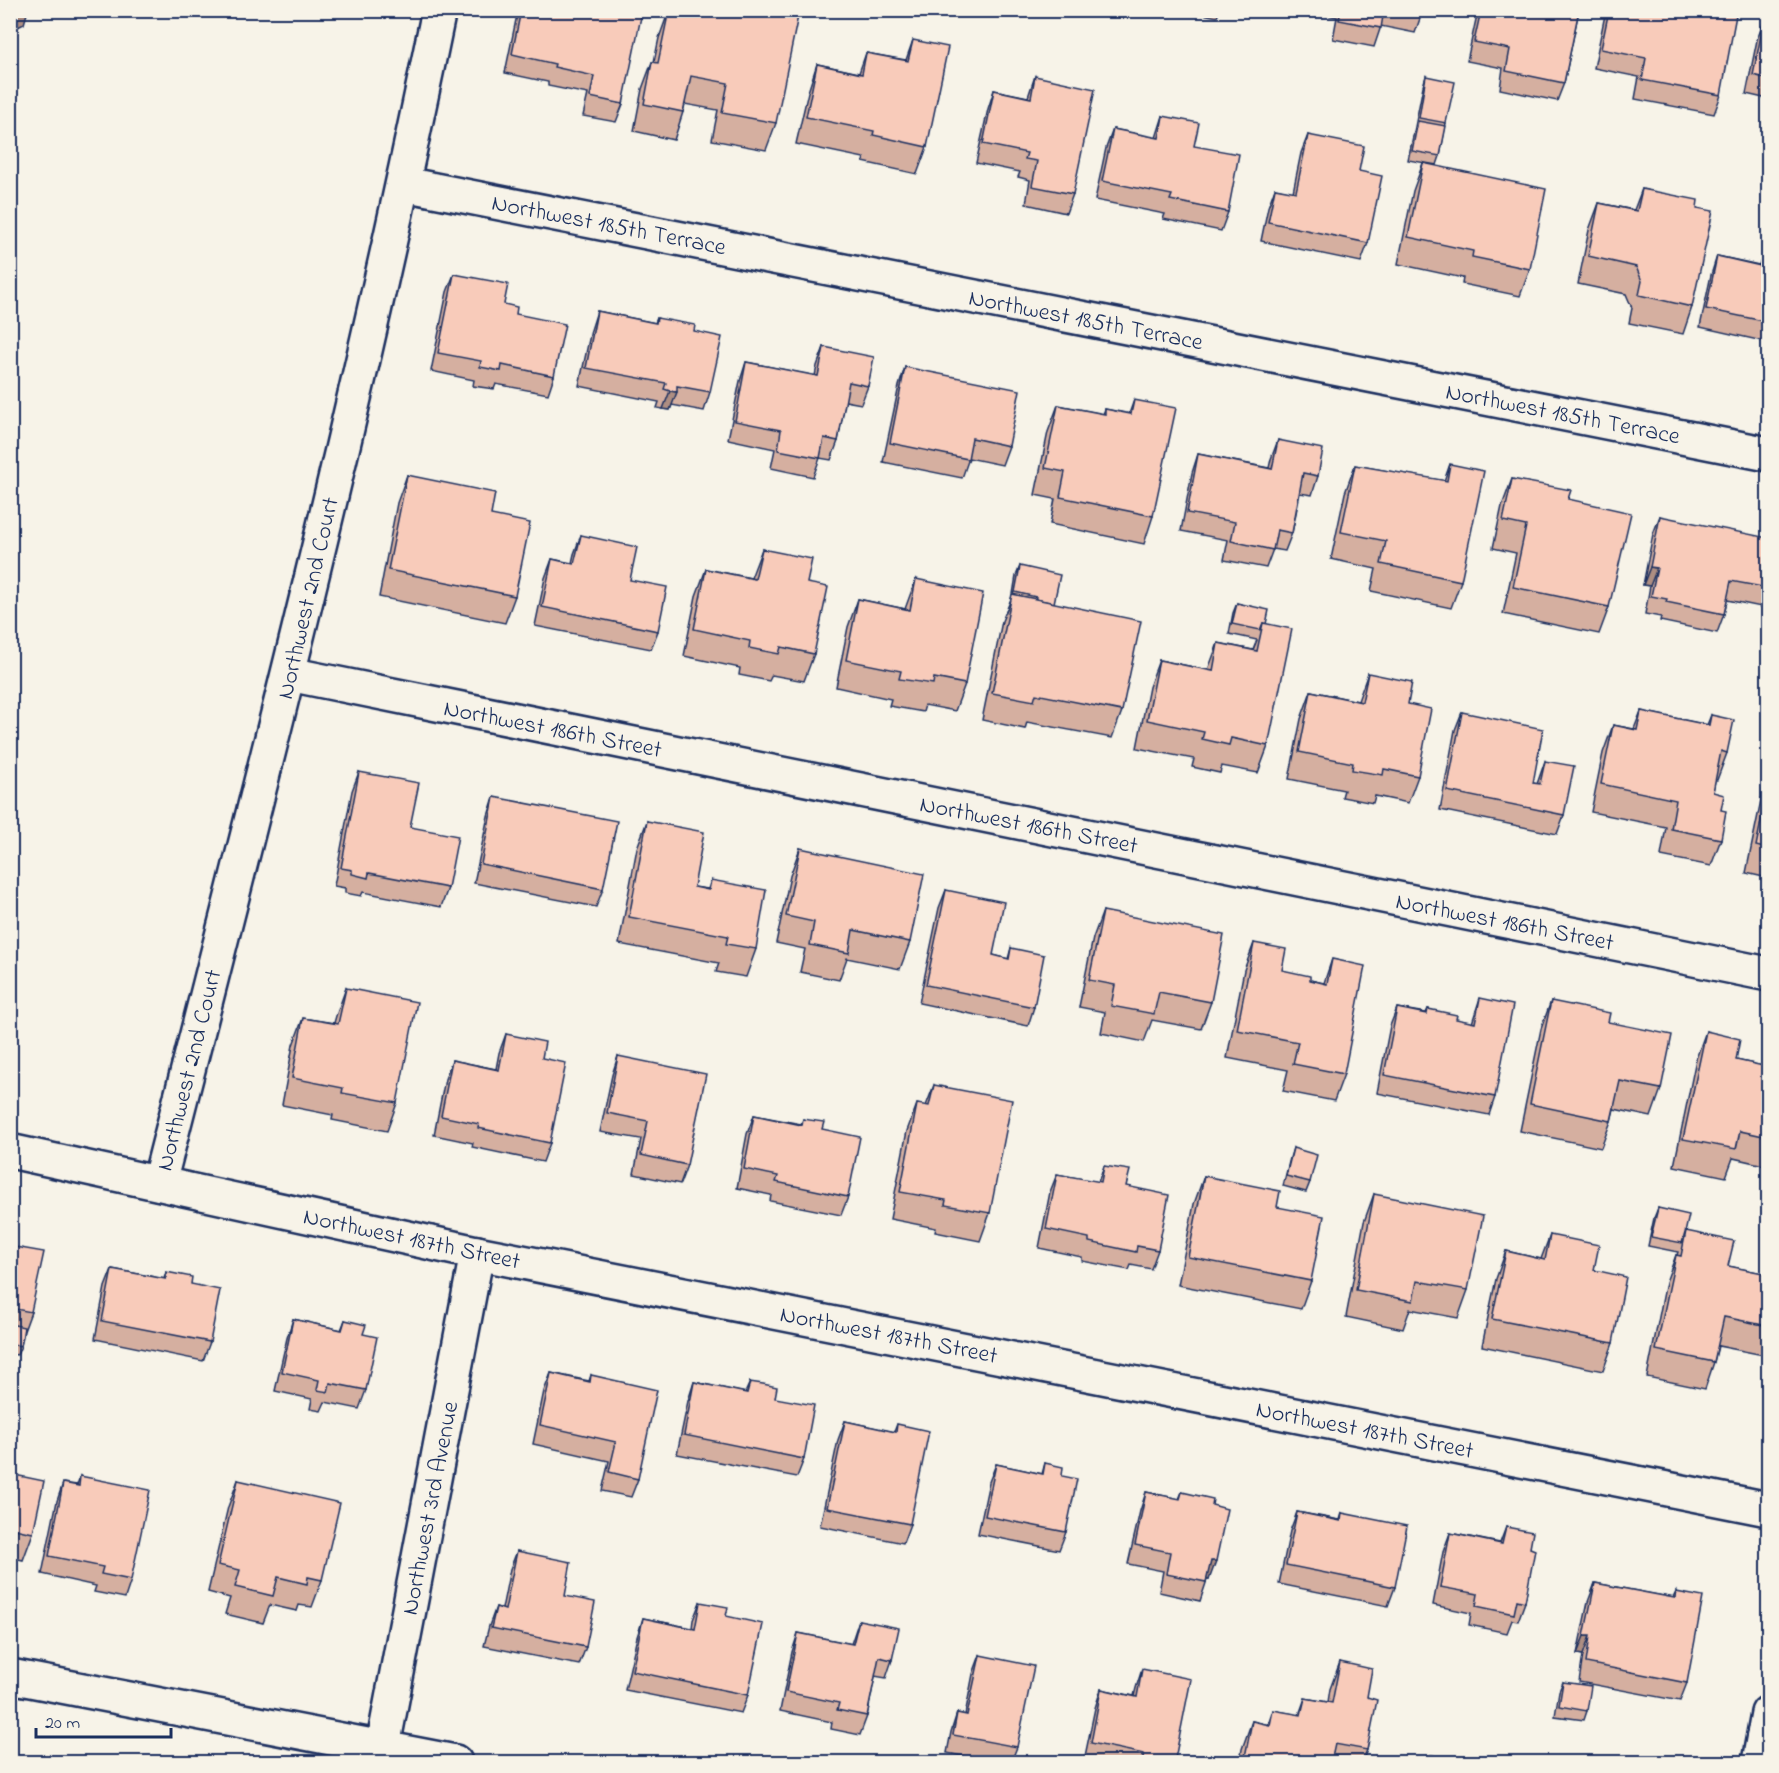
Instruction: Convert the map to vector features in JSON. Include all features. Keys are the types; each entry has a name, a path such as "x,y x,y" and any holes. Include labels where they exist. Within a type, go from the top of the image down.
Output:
{"street":[{"name":"Northwest 2nd Court","path":"159,1183 289,674 404,184 439,10"},
{"name":"Northwest 185th Terrace","path":"404,184 1768,454"},
{"name":"Northwest 186th Street","path":"289,674 1768,974"},
{"name":"Northwest 187th Street","path":"10,1151 477,1253 1768,1509"},
{"name":"Northwest 3rd Avenue","path":"381,1755 477,1253"},
{"path":"10,1676 381,1755 455,1762"},
{"path":"1759,1762 1768,1713"}],"building":[{"path":"521,10 636,10 642,12 623,104 590,97 594,76 512,54"},
{"path":"669,10 698,16 699,10 771,10 798,16 776,123 722,113 728,83 691,76 683,112 644,104 652,62 658,63"},
{"path":"1341,10 1384,10 1381,28 1339,20"},
{"path":"1403,10 1423,10 1422,14"},
{"path":"1481,10 1579,10 1564,83 1506,71 1510,49 1474,42"},
{"path":"1609,10 1711,10 1736,15 1721,95 1642,80 1646,58 1601,49"},
{"path":"1764,21 1768,22 1768,79 1753,75"},
{"path":"913,40 948,47 927,147 873,135 874,131 806,117 817,64 862,74 866,53 908,61"},
{"path":"1035,76 1095,89 1073,194 1032,186 1037,161 1025,159 1027,153 983,144 994,90 1031,98"},
{"path":"1426,76 1455,82 1446,123 1419,118"},
{"path":"1163,116 1199,123 1194,146 1239,154 1228,212 1170,200 1172,195 1102,181 1113,129 1159,138"},
{"path":"1418,121 1446,126 1440,156 1412,151"},
{"path":"1308,135 1364,146 1359,171 1382,176 1368,243 1268,222 1275,188 1296,192"},
{"path":"1423,163 1546,189 1530,269 1472,257 1473,251 1408,237"},
{"path":"1642,189 1698,200 1697,208 1713,211 1692,307 1639,295 1642,281 1636,267 1588,256 1599,203 1637,211"},
{"path":"1766,244 1768,244 1768,322 1706,309 1717,256 1761,266"},
{"path":"454,274 508,284 504,304 517,307 516,314 565,324 554,376 502,365 501,371 480,367 481,361 438,353"},
{"path":"597,311 656,323 657,318 695,325 694,331 722,337 710,392 677,386 677,392 670,391 664,389 666,383 586,368"},
{"path":"824,347 874,357 868,386 849,382 838,441 824,438 820,458 778,450 781,430 735,421 746,362 818,376"},
{"path":"905,367 1020,390 1009,446 972,438 968,459 890,443"},
{"path":"1134,400 1176,408 1153,516 1060,497 1065,472 1045,468 1058,405 1105,414 1105,409 1131,414"},
{"path":"1278,440 1323,449 1318,476 1303,473 1292,533 1277,530 1273,550 1231,541 1235,522 1187,513 1198,454 1272,469"},
{"path":"1450,464 1484,471 1461,581 1381,564 1386,541 1341,532 1355,465 1447,481"},
{"path":"407,475 495,493 491,515 530,523 515,596 388,570"},
{"path":"1512,479 1571,490 1568,499 1631,513 1609,607 1513,587 1526,526 1503,521"},
{"path":"1660,516 1768,538 1768,588 1731,581 1724,614 1666,602 1667,599 1651,596 1657,568 1650,567"},
{"path":"581,535 637,547 630,580 667,587 658,631 542,607 552,559 574,564"},
{"path":"762,549 812,559 807,583 828,587 814,654 781,647 779,654 749,648 750,641 694,629 706,569 755,579"},
{"path":"1020,566 1060,575 1054,603 1015,592"},
{"path":"916,579 983,593 965,684 934,678 933,684 899,679 901,671 846,660 858,599 910,610"},
{"path":"1012,594 1141,621 1122,711 1036,694 1034,701 992,693"},
{"path":"1237,603 1269,610 1266,624 1263,623 1260,630 1232,624"},
{"path":"1263,623 1292,629 1268,746 1231,738 1229,745 1202,739 1204,732 1147,720 1159,660 1213,671 1218,643 1257,651"},
{"path":"1368,673 1412,682 1408,704 1431,709 1418,776 1384,769 1383,775 1352,770 1353,763 1299,752 1311,691 1362,702"},
{"path":"1641,711 1709,725 1711,715 1734,720 1727,753 1721,751 1713,792 1724,795 1721,810 1726,811 1721,839 1671,829 1676,800 1601,784 1613,725 1637,730"},
{"path":"1462,712 1543,729 1533,783 1540,784 1545,761 1574,766 1564,815 1447,791"},
{"path":"359,772 419,783 410,827 458,836 448,888 369,873 368,878 352,874 352,870 341,868"},
{"path":"1768,787 1768,849 1756,846"},
{"path":"494,797 617,821 603,889 481,864"},
{"path":"647,821 704,832 694,887 709,890 711,880 766,890 756,949 726,944 728,936 629,917"},
{"path":"800,848 924,874 910,942 853,930 849,953 810,945 814,922 786,916"},
{"path":"946,890 1004,902 993,955 1009,959 1011,948 1044,955 1034,1007 926,985"},
{"path":"1103,911 1224,935 1211,1002 1159,992 1154,1014 1111,1006 1115,985 1089,980"},
{"path":"1254,943 1286,949 1282,970 1310,976 1310,980 1327,984 1332,959 1365,966 1344,1074 1293,1064 1298,1042 1237,1030"},
{"path":"346,988 417,1002 397,1103 342,1093 343,1088 292,1078 303,1018 338,1024"},
{"path":"1480,998 1513,1005 1495,1097 1384,1075 1397,1008 1427,1014 1428,1009 1457,1015 1456,1019 1475,1023"},
{"path":"1551,1001 1610,1013 1608,1022 1672,1035 1661,1089 1620,1081 1611,1121 1530,1104"},
{"path":"1706,1031 1740,1039 1736,1060 1768,1067 1768,1137 1740,1131 1736,1149 1683,1139"},
{"path":"506,1034 545,1042 542,1058 566,1063 550,1143 478,1128 479,1124 441,1116 452,1060 499,1070"},
{"path":"618,1056 706,1074 687,1165 641,1155 648,1121 607,1113"},
{"path":"934,1085 1012,1100 990,1213 945,1205 946,1200 900,1192 917,1104 929,1106"},
{"path":"754,1115 802,1125 803,1119 824,1122 822,1129 860,1137 848,1197 776,1182 778,1176 744,1169"},
{"path":"1293,1148 1317,1155 1310,1182 1286,1176"},
{"path":"1104,1166 1130,1170 1126,1186 1169,1195 1158,1250 1137,1246 1136,1252 1089,1242 1089,1238 1046,1229 1057,1174 1101,1182"},
{"path":"1204,1176 1280,1191 1277,1207 1324,1216 1311,1281 1188,1257"},
{"path":"1374,1194 1483,1216 1468,1290 1417,1281 1413,1301 1356,1290"},
{"path":"1658,1208 1689,1215 1682,1243 1651,1237"},
{"path":"1686,1231 1734,1241 1728,1266 1768,1274 1768,1326 1724,1317 1714,1362 1656,1350 1676,1255 1681,1256"},
{"path":"1550,1235 1599,1245 1594,1270 1626,1277 1613,1343 1492,1319 1506,1251 1545,1260"},
{"path":"15,1247 44,1252 31,1312 10,1308 10,1253 13,1253"},
{"path":"112,1269 166,1279 166,1272 192,1277 191,1284 220,1290 210,1342 102,1321"},
{"path":"293,1319 342,1330 345,1320 366,1325 363,1334 377,1337 366,1390 330,1383 328,1392 317,1390 319,1380 282,1372"},
{"path":"10,1324 24,1327 21,1346 10,1344"},
{"path":"551,1373 590,1382 591,1375 657,1390 638,1479 609,1472 616,1442 540,1425"},
{"path":"694,1382 747,1393 750,1382 763,1384 777,1387 775,1398 814,1405 804,1459 684,1435"},
{"path":"845,1421 896,1432 897,1424 929,1431 910,1524 827,1508"},
{"path":"1045,1463 1063,1467 1062,1476 1077,1479 1066,1532 985,1516 996,1464 1043,1474"},
{"path":"10,1474 44,1481 33,1533 10,1528"},
{"path":"80,1476 150,1490 131,1580 101,1574 103,1567 49,1556 63,1483 79,1486"},
{"path":"238,1480 340,1503 322,1580 308,1577 307,1584 278,1577 273,1596 235,1587 240,1570 218,1565"},
{"path":"1146,1492 1180,1499 1182,1492 1213,1499 1212,1505 1227,1509 1216,1561 1211,1561 1206,1582 1166,1574 1170,1552 1135,1545"},
{"path":"1297,1512 1341,1521 1342,1513 1407,1526 1395,1587 1286,1565"},
{"path":"1506,1527 1533,1532 1530,1548 1535,1550 1525,1602 1517,1600 1514,1614 1476,1606 1478,1594 1440,1587 1450,1533 1502,1544"},
{"path":"517,1551 571,1562 565,1596 595,1602 586,1647 491,1628 496,1607 505,1610"},
{"path":"1595,1583 1675,1598 1676,1592 1703,1597 1687,1683 1586,1663 1590,1636 1584,1636"},
{"path":"700,1602 728,1607 726,1616 763,1624 748,1695 632,1671 643,1618 695,1629"},
{"path":"859,1620 899,1628 892,1660 879,1657 867,1716 837,1710 839,1703 786,1692 798,1633 853,1644"},
{"path":"980,1655 1034,1666 1017,1747 953,1735 957,1713 967,1715"},
{"path":"1340,1662 1372,1669 1367,1697 1377,1700 1367,1750 1335,1744 1331,1762 1244,1762 1252,1721 1270,1725 1273,1710 1301,1715 1305,1698 1332,1703"},
{"path":"1142,1669 1191,1679 1175,1759 1170,1758 1169,1762 1142,1760 1144,1754 1091,1743 1101,1689 1137,1697"},
{"path":"1563,1682 1591,1686 1587,1711 1559,1706"},
{"path":"1431,1755 1471,1762 1430,1762"}]}
